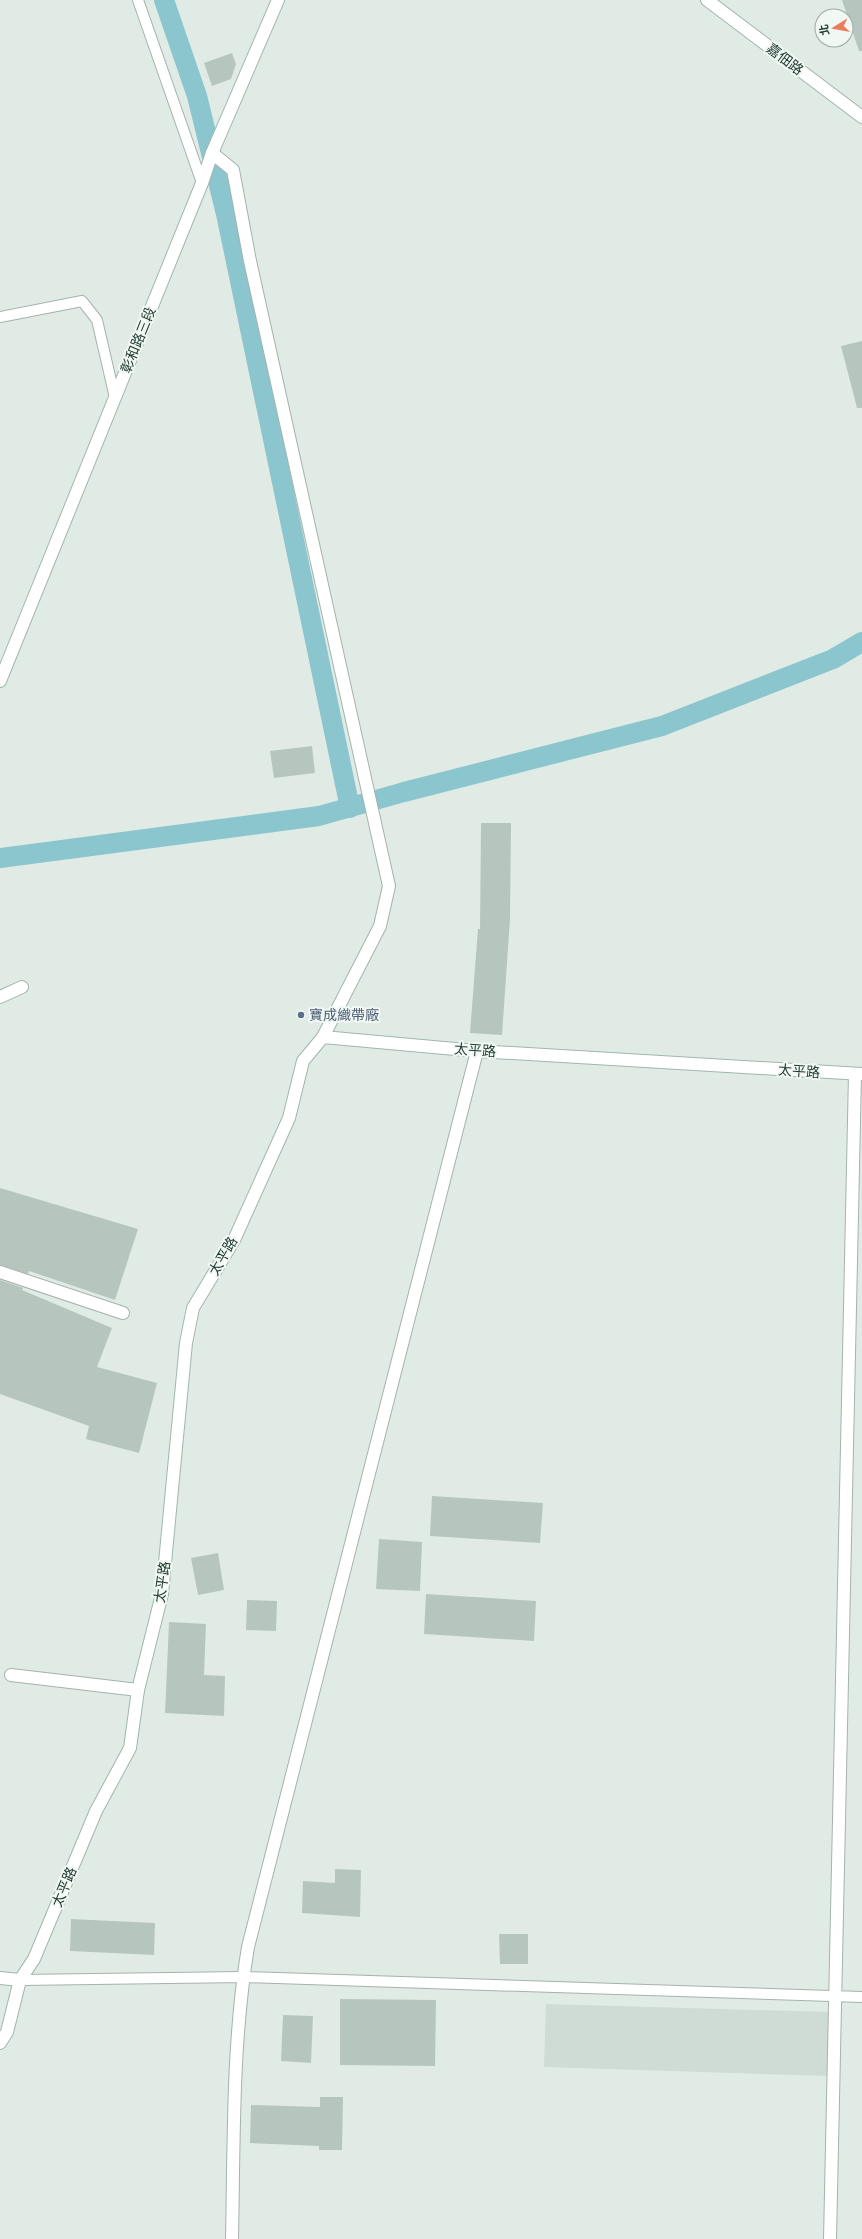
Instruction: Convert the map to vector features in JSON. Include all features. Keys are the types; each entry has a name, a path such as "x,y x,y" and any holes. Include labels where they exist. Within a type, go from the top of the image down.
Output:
{"street":[{"name":"彰和路三段","path":"0,681 202,183 212,153 278,0"},
{"name":"嘉佃路","path":"707,0 862,117"},
{"path":"212,153 233,170 250,261 389,886 380,926 322,1037"},
{"path":"0,997 22,987"},
{"name":"太平路","path":"0,2043 7,2032 20,1980 34,1959 96,1811 130,1748 138,1690 162,1594 186,1343 193,1308 234,1240 289,1118 303,1061 322,1037 477,1051 859,1074"},
{"path":"232,2239 235,2073 243,1977 252,1932 477,1051"},
{"path":"830,2239 859,1074"},
{"path":"0,1272 123,1312"},
{"path":"11,1675 138,1690"},
{"path":"0,1978 20,1980"}],"lane":[{"path":"138,0 202,183"},
{"path":"0,317 82,301 97,320 115,398"},
{"path":"20,1980 243,1977 862,1997"}],"shaded area":[{"path":"546,2004 830,2012 828,2076 544,2067"}],"building":[{"path":"842,0 862,0 862,51 859,51 854,36 854,8 845,8"},
{"path":"232,53 236,64 231,79 212,86 204,63"},
{"path":"862,341 862,408 857,408 841,346"},
{"path":"312,746 315,773 274,778 270,751"},
{"path":"481,823 511,823 510,919 502,1035 470,1033 478,929 480,929"},
{"path":"0,1188 138,1229 115,1300 29,1271 28,1274 0,1265"},
{"path":"0,1280 23,1288 22,1290 112,1328 97,1367 157,1383 139,1453 86,1439 89,1426 0,1394"},
{"path":"432,1496 543,1503 540,1543 430,1536"},
{"path":"379,1539 422,1542 420,1591 376,1589"},
{"path":"218,1553 224,1590 198,1595 191,1558"},
{"path":"426,1594 536,1601 534,1641 424,1634"},
{"path":"247,1600 277,1601 276,1631 246,1630"},
{"path":"169,1622 206,1624 204,1675 225,1676 224,1716 165,1713"},
{"path":"335,1869 361,1870 360,1917 302,1913 303,1881 335,1883"},
{"path":"71,1919 155,1923 154,1955 70,1951"},
{"path":"499,1934 528,1934 528,1964 500,1964"},
{"path":"340,1999 436,2000 435,2066 340,2065"},
{"path":"283,2015 313,2016 311,2063 281,2061"},
{"path":"320,2097 343,2097 342,2150 319,2150 319,2146 250,2143 251,2105 320,2107"}],"waterway":[{"path":"164,0 197,96 226,214 350,808"},
{"path":"0,858 319,816 404,792 662,726 833,659 862,642"}],"place":[{"name":"寶成織帶廠","path":"301,1015"}]}
